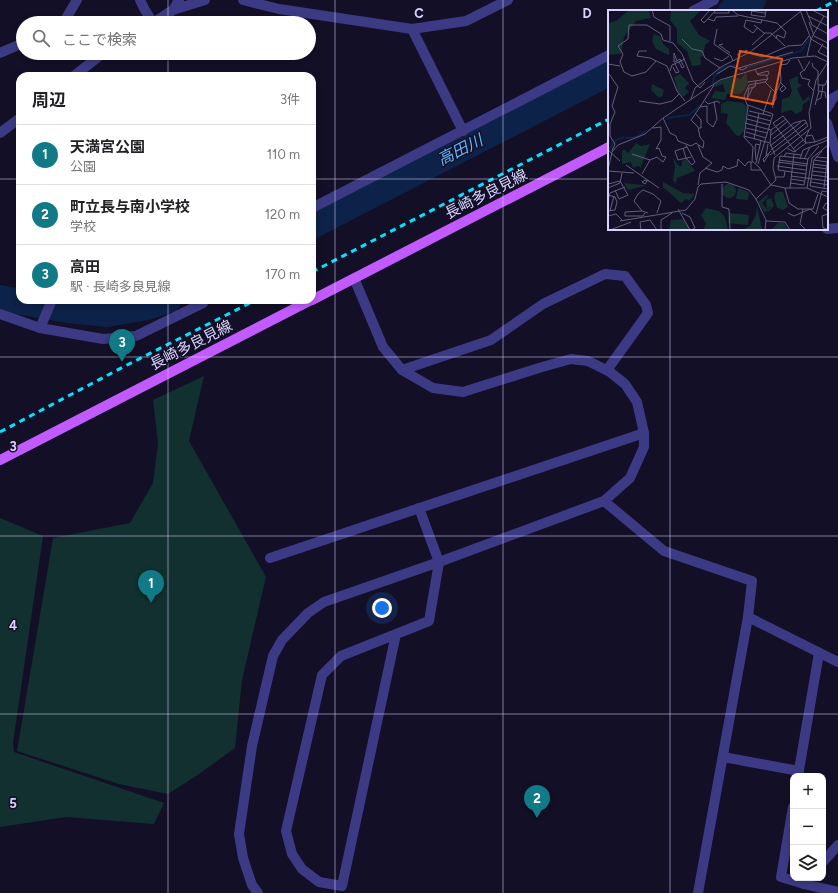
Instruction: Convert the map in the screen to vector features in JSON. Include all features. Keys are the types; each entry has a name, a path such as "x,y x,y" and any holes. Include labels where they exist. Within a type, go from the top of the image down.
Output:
{"main road":[{"path":"828,35 838,30"},
{"name":"長崎多良見線","path":"316,298 608,148"},
{"name":"長崎多良見線","path":"0,460 304,304"}],"street":[{"path":"67,16 77,0"},
{"path":"140,0 149,16"},
{"path":"173,10 179,0"},
{"path":"164,16 173,10 204,0"},
{"path":"243,0 280,9 412,29 466,21 508,0"},
{"path":"695,10 714,0"},
{"path":"412,29 463,131"},
{"path":"0,53 16,46"},
{"path":"316,206 608,56"},
{"path":"79,72 94,60"},
{"path":"828,106 833,98 838,95"},
{"path":"0,133 16,121"},
{"path":"828,126 838,156"},
{"path":"828,229 838,228"},
{"path":"402,370 491,340 543,304 605,274 625,276 646,305 648,313 606,370"},
{"path":"258,893 252,885 243,858 239,834 252,746 273,656 282,640 308,613 324,602 439,562 604,501 630,478 644,447 644,433 637,402 624,384 610,372 588,361 571,359 542,366 464,392 433,388 402,370 383,346 354,278"},
{"path":"40,328 50,304"},
{"path":"0,314 40,328 103,338 136,336 199,304"},
{"path":"270,558 644,433"},
{"path":"604,501 664,551 752,581 748,617 698,893"},
{"path":"396,634 342,886 319,882 302,869 292,854 286,831 322,675 342,656 396,634 429,621 439,562 419,508"},
{"path":"748,617 838,662"},
{"path":"799,773 819,653"},
{"path":"723,757 795,773"},
{"path":"790,878 781,877 793,809"},
{"path":"826,859 838,845"},
{"path":"807,881 838,892"}],"green space":[{"path":"204,376 189,441 266,577 242,680 235,748 168,794 119,784 17,751 53,538 130,523 153,483 158,443 153,400"},
{"path":"0,518 43,536 13,743 14,752 164,803 154,824 66,817 0,827"}],"waterway":[{"name":"高田川","path":"733,10 753,0"},
{"name":"高田川","path":"316,224 608,74"},
{"name":"高田川","path":"0,298 16,301"},
{"name":"高田川","path":"34,304 68,310 107,314 156,304"}],"railway":[{"path":"818,10 837,0"},
{"path":"316,270 608,120"},
{"path":"0,432 125,366 248,304"}],"place":[{"name":"高田","path":"122,362"},
{"name":"天満宮公園","path":"151,603"},
{"name":"町立長与南小学校","path":"537,818"}]}
